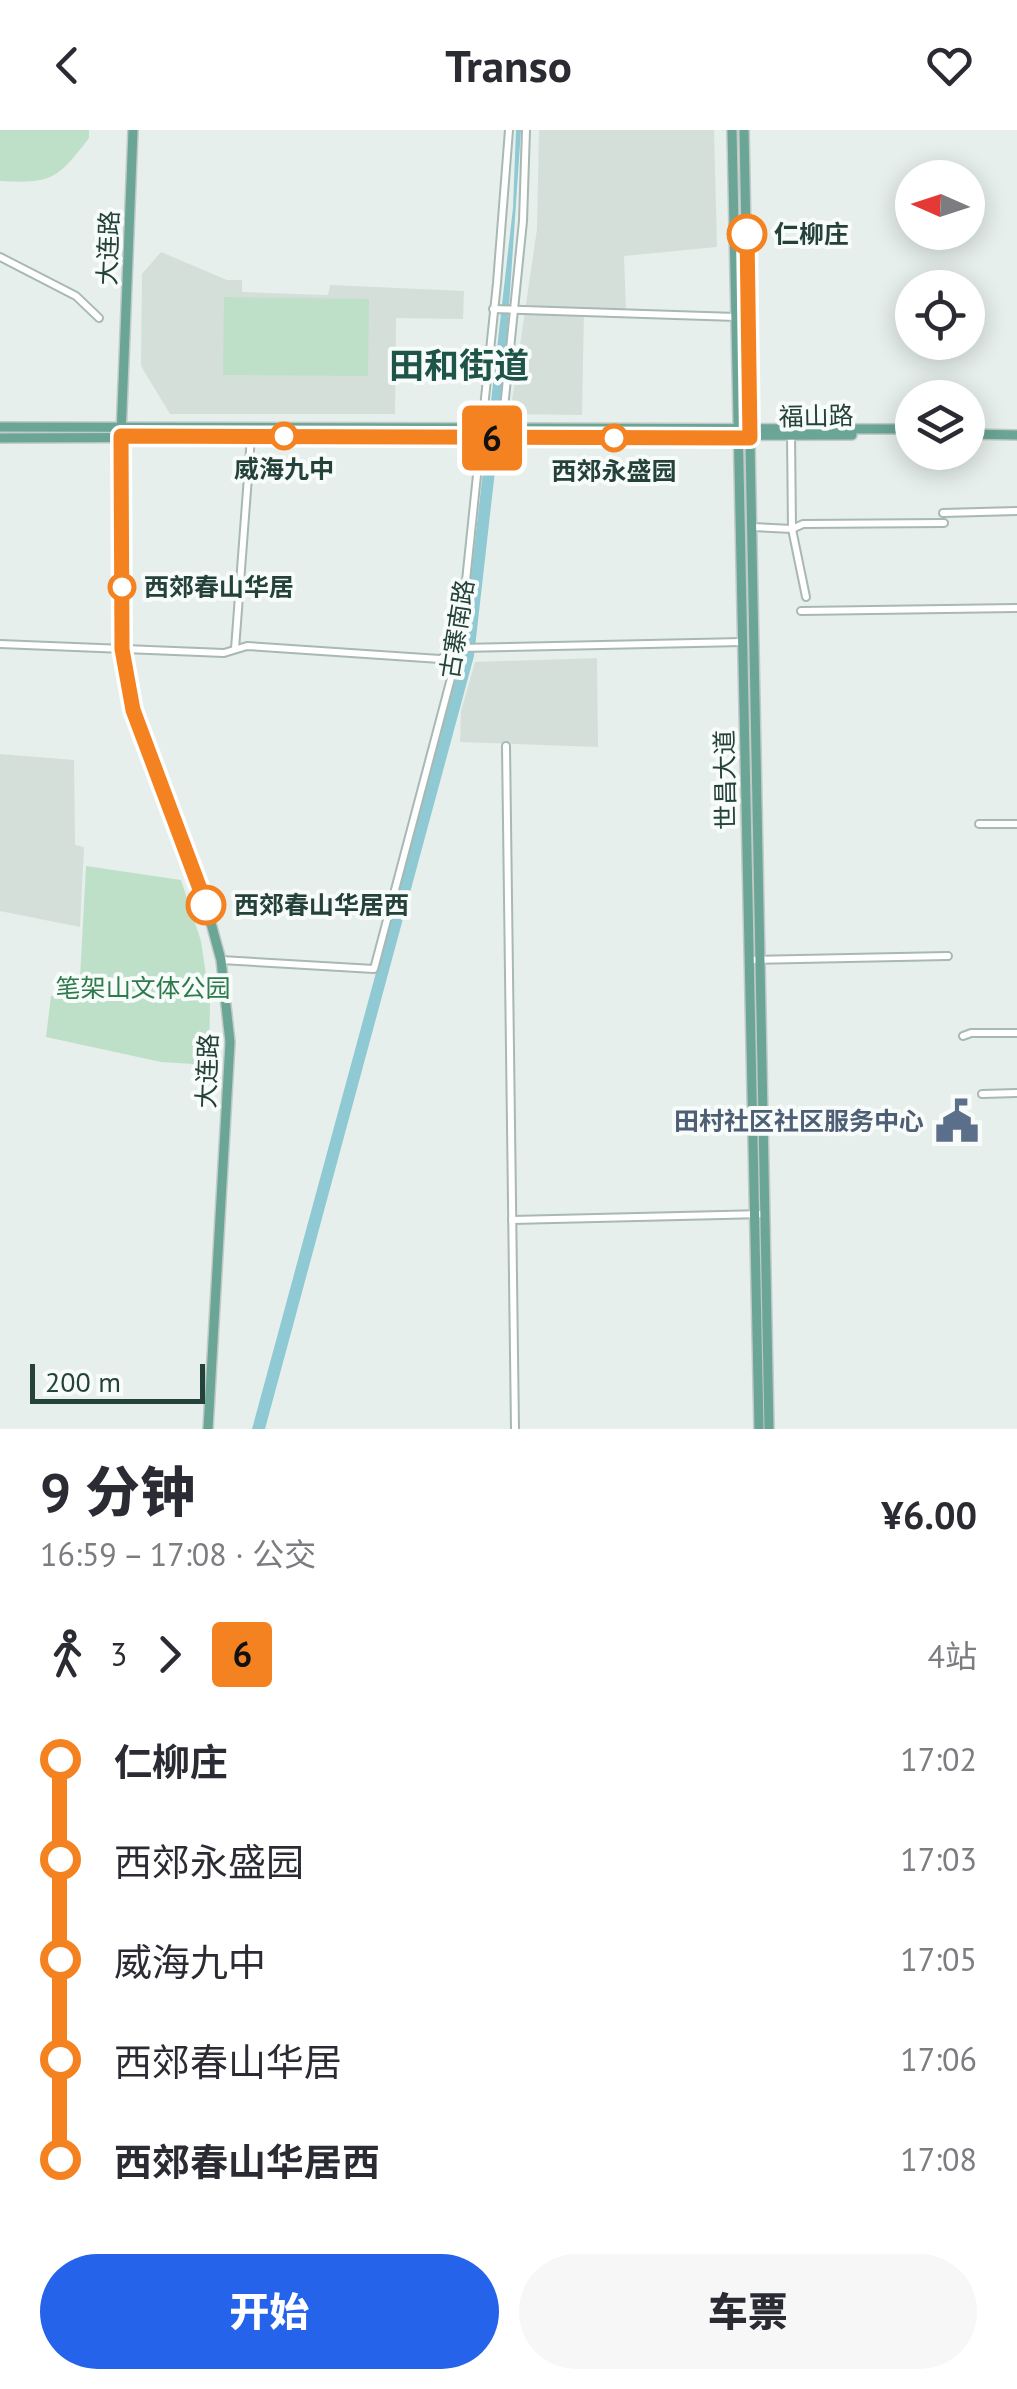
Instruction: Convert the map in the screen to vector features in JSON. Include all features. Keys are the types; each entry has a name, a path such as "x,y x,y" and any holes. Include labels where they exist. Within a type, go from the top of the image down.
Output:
{"main road":[{"name":"大连路","path":"133,130 121,431 122,649 133,710 202,890 222,960 230,1042 208,1429"},
{"name":"世昌大道","path":"732,130 736,317 752,527 754,960"},
{"name":"世昌大道","path":"744,130 742,642 769,1429"},
{"path":"0,427 121,431 895,432"},
{"path":"0,438 121,431"},
{"path":"985,432 1017,433"},
{"name":"世昌大道","path":"760,1214 760,1429"}],"street":[{"name":"古寨南路","path":"222,960 374,969 460,648 496,309 509,130"},
{"path":"501,433 523,221 526,130"},
{"path":"0,257 76,296 99,318"},
{"path":"496,309 736,317"},
{"path":"235,649 251,430"},
{"path":"791,433 792,529 806,597"},
{"path":"943,513 1017,510"},
{"path":"752,527 944,523"},
{"path":"802,611 1017,608"},
{"path":"0,644 224,653 247,646 440,659 460,648 742,642"},
{"path":"440,659 450,668 451,676"},
{"path":"506,746 516,1429"},
{"path":"979,824 1017,824"},
{"path":"754,960 948,956"},
{"path":"962,1036 1017,1033"},
{"path":"982,1094 1017,1092"},
{"path":"512,1220 760,1214"}],"shaded area":[{"path":"539,130 714,130 717,247 624,256 626,309 584,309 582,415 510,414 537,229"},
{"path":"161,252 227,280 242,280 242,292 328,295 330,285 464,291 463,319 396,318 395,414 170,414 141,366 142,274"},
{"path":"597,658 598,747 460,742 461,711 475,662"},
{"path":"0,754 74,760 75,845 84,847 80,927 0,911"}],"green space":[{"path":"0,130 89,130 89,138 53,176 32,181 0,181"},
{"path":"224,297 369,299 368,376 223,375"},
{"name":"笔架山文体公园","path":"86,866 181,880 201,941 210,1002 209,1065 161,1062 46,1037 51,996 79,997"}],"water":[{"path":"516,130 521,130 502,409 474,656 265,1429 252,1429 462,656 513,208"}],"bus line":[{"name":"6","path":"206,905 133,710 122,649 121,436 750,438 747,234"}],"place":[{"name":"仁柳庄","path":"747,234"},
{"name":"威海九中","path":"284,436"},
{"name":"西郊永盛园","path":"614,438"},
{"name":"西郊春山华居","path":"122,587"},
{"name":"西郊春山华居西","path":"206,905"},
{"name":"田村社区社区服务中心","path":"957,1121"}],"district":[{"name":"田和街道","path":"459,366"}]}
